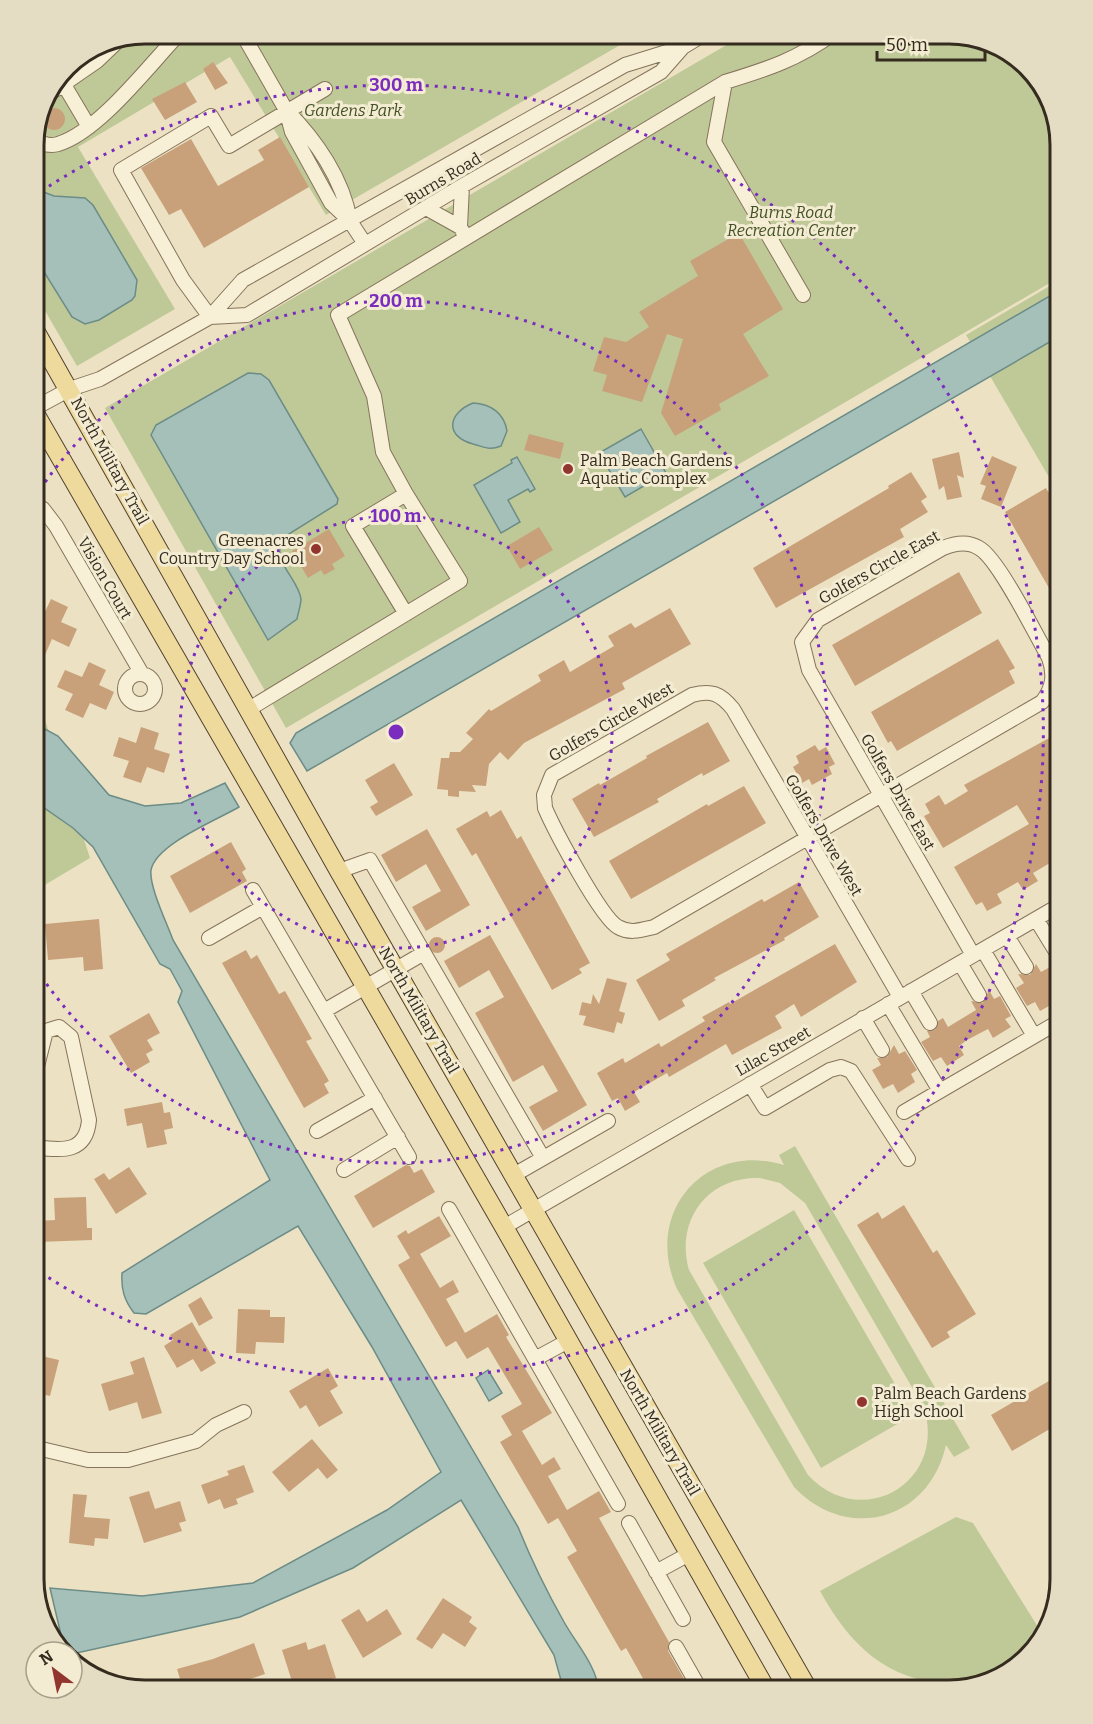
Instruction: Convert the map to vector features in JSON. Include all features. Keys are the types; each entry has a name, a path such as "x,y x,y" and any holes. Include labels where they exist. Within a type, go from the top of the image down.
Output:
{"main road":[{"name":"North Military Trail","path":"44,345 339,871 803,1680"},
{"name":"North Military Trail","path":"44,429 504,1227 760,1680"}],"street":[{"path":"44,145 58,145 89,127 122,97 170,44"},
{"path":"248,44 286,110 308,131 326,159 340,188 350,221 365,244"},
{"name":"Burns Road","path":"44,403 70,388 100,379 210,317 243,280 625,65 688,44"},
{"path":"249,709 460,581 383,452 374,396 338,315 463,232 725,82 776,67 806,54 819,44"},
{"name":"Burns Road","path":"210,317 248,315 462,186 661,72 683,47"},
{"path":"68,78 97,61 107,51"},
{"path":"725,82 714,142 803,295"},
{"path":"61,87 89,127"},
{"path":"210,317 183,280 121,170 211,116 229,146 325,88"},
{"path":"462,186 463,232"},
{"path":"426,208 463,232"},
{"path":"406,494 353,526 406,614"},
{"name":"Vision Court","path":"44,510 56,526 142,674"},
{"name":"Golfers Circle East","path":"802,642 818,620 944,548 953,544 970,544 989,555 1049,658"},
{"name":"Golfers Drive East","path":"802,642 809,670 881,796 978,952 1034,1036"},
{"name":"Golfers Circle East","path":"807,838 1042,702 1049,690"},
{"name":"Golfers Circle West","path":"716,693 706,692 692,695 560,768 546,785 544,795 549,817 607,918 625,930 636,932 654,927 807,838"},
{"name":"Golfers Drive West","path":"716,693 733,709 900,997"},
{"path":"339,871 370,860 543,1158"},
{"path":"253,890 409,1157"},
{"path":"209,938 263,907"},
{"name":"Lilac Street","path":"504,1227 1049,911"},
{"path":"1036,919 1049,940"},
{"path":"1007,936 1026,967"},
{"path":"324,1011 424,953"},
{"path":"960,963 979,995"},
{"path":"900,997 930,1023"},
{"path":"900,997 940,1091"},
{"path":"863,1018 882,1050"},
{"path":"44,1039 46,1031 59,1027 71,1038 89,1120 88,1132 81,1142 64,1151 44,1148"},
{"path":"904,1112 1049,1027"},
{"path":"750,1084 765,1107 830,1070 841,1067 851,1071 908,1160"},
{"path":"317,1131 375,1098"},
{"path":"513,1176 608,1121"},
{"path":"344,1170 398,1137"},
{"path":"449,1209 618,1504"},
{"path":"535,1359 568,1341"},
{"path":"44,1450 88,1460 128,1460 196,1441 216,1425 244,1412"},
{"path":"629,1523 683,1619"},
{"path":"656,1572 689,1554"},
{"path":"676,1647 695,1680"}],"green space":[{"name":"Gardens Park","path":"144,44 622,44 326,215 230,57 78,147 175,309 77,366 44,309 44,138 47,118 64,83 78,68 94,57 124,45"},
{"name":"Burns Road Recreation Center","path":"728,44 969,45 1005,60 1025,78 1039,100 1048,124 1049,283 286,728 105,408"},
{"path":"1049,286 1049,477 966,335"},
{"path":"44,717 90,858 44,885"},
{"path":"795,1146 970,1448 954,1457 946,1445 937,1471 923,1492 904,1506 883,1516 861,1518 838,1515 815,1504 794,1487 677,1289 669,1261 668,1234 675,1210 688,1190 706,1174 729,1164 755,1160 784,1165 779,1155","holes":["760,1178 780,1183 805,1203 924,1408 928,1435 923,1458 911,1477 894,1491 874,1499 852,1499 829,1492 808,1475 689,1270 686,1252 691,1219 699,1205 711,1193 741,1179"]},
{"path":"794,1210 913,1415 821,1468 703,1263"},
{"path":"956,1517 973,1523 1038,1627 1033,1636 1015,1656 993,1670 969,1679 924,1680 907,1676 872,1657 844,1628 820,1591"}],"water":[{"path":"44,192 54,196 85,198 93,205 137,280 135,296 132,300 99,320 85,324 72,317 44,272"},
{"path":"1049,296 1049,342 307,771 290,743 296,733"},
{"path":"248,373 261,374 269,380 338,499 337,504 284,537 280,546 280,554 299,591 301,604 297,619 268,640 151,435 156,425"},
{"path":"473,403 485,405 500,414 507,431 501,446 490,448 473,444 457,436 453,424 454,418 458,412"},
{"path":"641,429 666,473 625,497 599,453"},
{"path":"517,457 535,489 530,492 528,489 508,500 520,522 501,533 474,485 512,463 511,460"},
{"path":"44,729 58,736 109,795 145,806 181,803 225,783 239,807 175,842 155,860 151,870 156,895 173,940 518,1527 551,1599 590,1664 596,1680 561,1680 554,1655 461,1500 353,1568 240,1617 84,1651 84,1640 62,1638 50,1588 142,1596 253,1583 387,1510 441,1472 372,1347 298,1226 146,1314 134,1313 128,1304 123,1289 122,1273 270,1180 178,1002 182,991 170,969 160,964 93,847 73,828 44,808"},
{"path":"488,1370 502,1393 489,1401 476,1378"}],"building":[{"path":"213,62 228,83 215,90 203,69"},
{"path":"185,82 197,102 165,120 152,99"},
{"path":"51,109 58,109 64,115 62,127 54,130 46,127"},
{"path":"280,137 309,187 204,248 181,209 169,215 141,168 191,139 218,186 264,160 258,150"},
{"name":"Burns Road Recreation Center","path":"739,233 783,309 743,334 769,376 719,404 721,410 675,436 661,413 683,339 667,334 642,402 602,391 607,375 593,371 604,337 626,342 649,327 639,312 698,276 690,261"},
{"path":"529,434 564,443 560,459 524,450"},
{"path":"959,452 964,478 957,475 962,497 947,500 944,486 939,490 932,459"},
{"path":"992,456 1017,467 1001,507 981,499 986,486 980,484"},
{"path":"911,472 927,497 921,501 928,512 900,529 904,537 776,608 753,568 889,488 888,486"},
{"path":"1046,488 1049,493 1049,588 1005,512"},
{"path":"539,527 553,550 520,569 507,546"},
{"path":"329,529 345,556 332,564 335,569 324,575 321,570 308,578 292,551"},
{"path":"959,572 982,613 855,686 832,645"},
{"path":"51,599 68,607 61,622 77,629 69,647 52,639 44,654 44,614"},
{"path":"670,608 691,644 622,683 625,689 524,743 508,760 500,752 489,764 486,786 472,785 476,792 459,791 459,797 448,796 448,790 437,789 441,758 449,758 450,752 460,752 473,739 466,733 489,709 491,711 541,681 538,675 564,660 570,672 614,646 608,636 631,623 635,628"},
{"path":"998,639 1015,668 1009,671 1015,683 897,751 891,741 888,743 871,712"},
{"path":"89,662 106,670 99,685 114,692 106,710 90,703 83,718 65,710 73,694 57,687 65,670 82,677"},
{"path":"708,722 730,761 703,776 702,773 657,799 659,802 594,837 572,799"},
{"path":"141,727 159,733 154,749 170,754 164,773 147,767 141,783 123,777 129,761 113,756 119,737 136,743"},
{"path":"1049,738 1049,864 1033,873 1038,881 1023,890 1018,882 997,894 1002,903 987,911 982,902 976,905 954,867 1029,824 1017,805 943,848 924,816 930,813 925,804 939,795 945,805 968,791 964,785"},
{"path":"815,745 819,751 826,747 835,764 829,767 832,774 812,785 809,779 802,783 793,767 799,763 796,756"},
{"path":"394,763 413,795 376,816 370,807 378,802 365,780"},
{"path":"744,786 766,823 631,899 609,861 707,804 708,806"},
{"path":"501,810 517,839 521,836 590,963 579,969 582,973 552,990 476,853 472,856 456,829 487,811 490,817"},
{"path":"427,829 470,905 426,931 412,907 441,891 426,864 396,882 381,855"},
{"path":"231,842 246,869 242,872 247,881 190,913 170,876"},
{"path":"799,882 819,917 784,938 785,940 714,978 716,980 682,1000 685,1006 659,1021 636,980 670,960 666,954 762,899 764,902"},
{"path":"99,919 103,969 84,971 83,957 48,960 45,924"},
{"path":"490,935 587,1105 543,1131 529,1107 558,1091 543,1065 513,1082 475,1013 504,997 489,970 459,988 444,961"},
{"path":"437,937 445,945 437,953 429,945"},
{"path":"835,944 857,982 801,1017 794,1004 775,1016 782,1028 732,1055 726,1044 669,1077 667,1073 634,1092 640,1102 625,1111 618,1098 612,1101 597,1073 623,1058 625,1063 659,1043 661,1047 705,1021 702,1017 729,1002 730,1004"},
{"path":"246,950 251,959 257,955 279,994 285,991 312,1039 306,1041 329,1081 324,1084 329,1093 304,1108 222,963"},
{"path":"1036,964 1041,972 1049,968 1049,1006 1040,1011 1035,1002 1027,1006 1016,988 1024,983 1018,974 1030,975"},
{"path":"607,978 627,983 619,1011 625,1013 622,1024 617,1022 614,1033 583,1025 586,1016 579,1015 582,1002 591,1004 593,994 599,1004"},
{"path":"989,990 994,999 1000,996 1011,1016 1005,1019 1011,1027 993,1038 988,1029 967,1040 959,1046 964,1055 947,1066 941,1057 933,1061 921,1042 930,1037 927,1031 935,1030 938,1021 943,1018 948,1027 976,1010 971,1001 983,1003"},
{"path":"149,1013 160,1033 147,1040 153,1050 146,1054 150,1062 131,1073 109,1036"},
{"path":"894,1045 899,1054 905,1051 917,1070 911,1074 915,1082 898,1093 893,1084 883,1089 872,1070 881,1065 877,1058 887,1057"},
{"path":"162,1102 164,1113 170,1112 173,1128 164,1130 167,1144 147,1148 142,1123 127,1126 124,1109"},
{"path":"406,1165 410,1166 414,1173 422,1169 435,1192 373,1228 354,1196"},
{"path":"129,1167 147,1194 116,1214 94,1179 104,1173 109,1180"},
{"path":"86,1197 87,1228 92,1228 92,1240 44,1242 44,1221 55,1220 54,1198"},
{"path":"904,1205 933,1253 937,1250 976,1314 947,1332 950,1337 932,1348 857,1225 878,1212 882,1219"},
{"path":"439,1216 451,1236 420,1254 440,1288 453,1280 459,1292 446,1299 465,1333 497,1314 509,1335 506,1337 552,1413 522,1431 542,1465 554,1457 561,1469 548,1476 567,1510 599,1491 611,1512 599,1518 669,1642 668,1651 685,1680 644,1680 626,1648 621,1651 567,1557 577,1551 558,1518 548,1524 500,1442 512,1435 501,1416 522,1404 488,1347 467,1359 456,1341 446,1347 398,1265 410,1258 397,1236 406,1230 408,1234"},
{"path":"201,1297 213,1318 199,1326 188,1305"},
{"path":"238,1309 270,1310 270,1317 285,1317 284,1343 256,1342 255,1354 236,1353"},
{"path":"192,1322 216,1363 201,1372 193,1359 177,1368 164,1346 173,1340 170,1335"},
{"path":"44,1357 59,1360 50,1396 44,1395"},
{"path":"144,1357 162,1413 142,1419 137,1402 109,1411 101,1384 134,1374 130,1362"},
{"path":"328,1368 338,1386 330,1391 343,1413 319,1427 306,1405 300,1409 289,1391"},
{"path":"1049,1381 1049,1429 1012,1451 991,1415"},
{"path":"312,1439 338,1470 327,1479 318,1468 289,1492 272,1472"},
{"path":"244,1465 254,1492 236,1499 238,1504 224,1509 220,1499 208,1504 201,1485 229,1475 227,1471"},
{"path":"149,1491 155,1509 180,1501 186,1521 179,1523 182,1531 144,1543 129,1497"},
{"path":"73,1494 87,1495 84,1517 110,1519 108,1539 95,1538 94,1546 69,1543"},
{"path":"443,1598 472,1617 469,1622 477,1628 465,1647 443,1633 432,1649 416,1639"},
{"path":"359,1609 367,1622 387,1609 402,1634 363,1658 341,1620"},
{"path":"306,1642 308,1650 325,1644 336,1678 292,1680 282,1650"},
{"path":"254,1643 265,1674 247,1680 176,1680 180,1679 177,1669 213,1659"}],"place":[{"name":"Palm Beach Gardens Aquatic Complex","path":"568,469"},
{"name":"Greenacres Country Day School","path":"316,549"},
{"name":"Palm Beach Gardens High School","path":"862,1402"}]}
